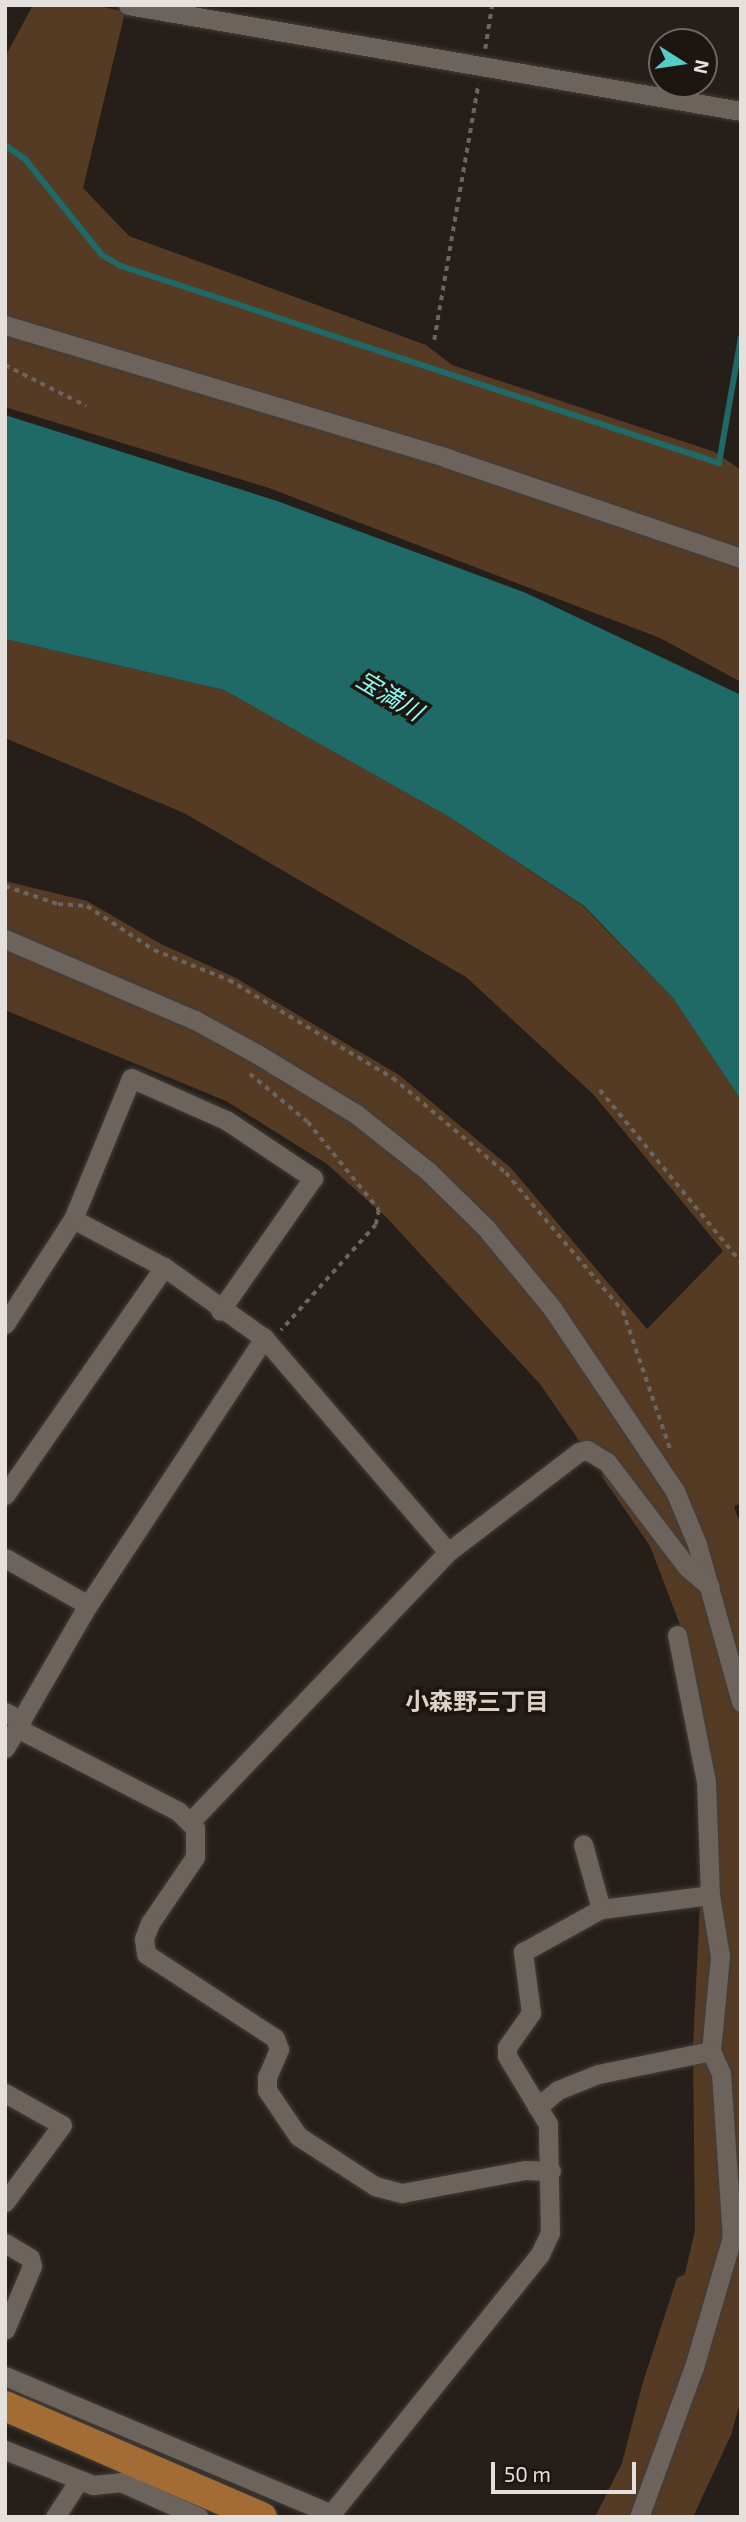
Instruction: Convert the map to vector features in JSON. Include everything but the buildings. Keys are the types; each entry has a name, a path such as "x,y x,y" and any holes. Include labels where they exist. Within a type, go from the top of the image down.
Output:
{"main road":[{"path":"5,2406 262,2517"}],"street":[{"path":"128,5 482,64 741,111"},
{"path":"5,325 447,458 741,558"},
{"path":"5,939 195,1020 356,1114 428,1171 503,1248 613,1393 675,1491 711,1588 741,1702"},
{"path":"5,1324 73,1219 131,1078 226,1120 313,1178 220,1311"},
{"path":"73,1219 164,1267 220,1311 264,1338 448,1552"},
{"path":"5,1495 164,1267"},
{"path":"5,1748 15,1720 264,1338"},
{"path":"190,1822 448,1552 567,1458 587,1450 607,1462 687,1567 711,1588"},
{"path":"5,1558 88,1605"},
{"path":"677,1635 706,1781 710,1895 720,1956 711,2051 721,2073 732,2239"},
{"path":"15,1720 178,1811 190,1822 198,1842 195,1857 150,1923 144,1939 146,1954 275,2038 279,2049 267,2077 267,2090 298,2136 375,2186 402,2193 525,2170 551,2171"},
{"path":"583,1844 601,1909"},
{"path":"5,2376 331,2514 540,2254 550,2232 550,2136 537,2107 507,2056 507,2047 531,2013 523,1952 601,1909 710,1895"},
{"path":"537,2107 558,2090 598,2074 711,2051"},
{"path":"5,2093 62,2125 5,2202"},
{"path":"639,2517 694,2367 732,2239 741,2198"},
{"path":"5,2243 30,2258 32,2266 5,2330"},
{"path":"5,2450 79,2480 107,2486 121,2482 199,2517"},
{"path":"55,2517 79,2480"}],"path":[{"path":"434,340 492,5"},
{"path":"5,365 86,406"},
{"path":"600,1090 741,1262"}],"shaded area":[{"path":"33,5 96,5 125,12 83,188 129,236 426,345 452,365 715,452 741,470 741,682 660,638 269,488 5,407 5,57"},
{"path":"5,639 224,690 451,818 583,906 673,998 741,1100 741,1502 734,1507 741,1525 741,2399 731,2435 693,2517 595,2517 622,2463 643,2382 677,2278 685,2274 695,2230 693,2047 700,1903 720,1900 682,1630 650,1546 603,1478 596,1446 580,1442 540,1384 388,1219 327,1164 226,1101 5,1010 5,881 87,901 161,944 234,977 399,1075 511,1168 647,1329 723,1251 593,1094 466,977 184,813 5,738"}],"water":[{"name":"宝満川","path":"5,415 277,501 526,593 741,695 741,1100 673,998 584,906 451,818 224,690 5,639"}],"waterway":[{"path":"5,145 25,159 102,255 121,266 719,463 741,337"}],"district":[{"name":"小森野三丁目","path":"477,1701"}]}
